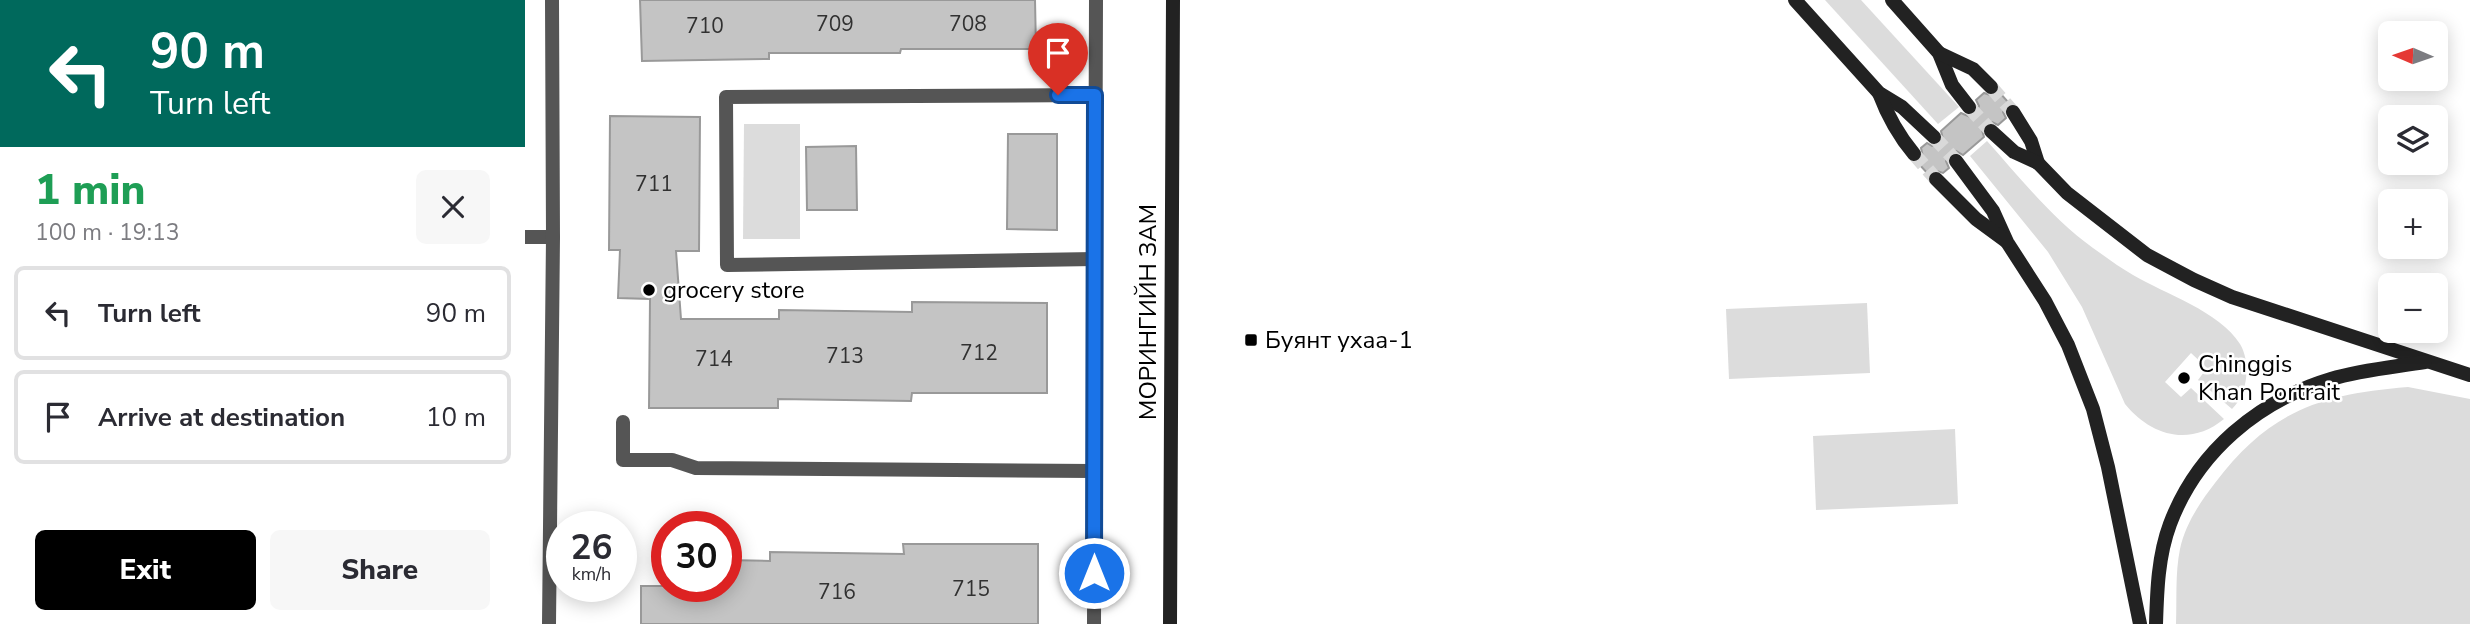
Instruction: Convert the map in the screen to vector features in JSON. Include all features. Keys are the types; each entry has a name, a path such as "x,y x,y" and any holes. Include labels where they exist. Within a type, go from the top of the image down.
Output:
{"street":[{"path":"549,624 554,237 552,0"},
{"path":"1094,624 1096,0"},
{"name":"МОРИНГИЙН ЗАМ","path":"1170,624 1173,0"},
{"path":"1795,0 1879,93 1902,107 1934,137"},
{"path":"1892,0 1939,52 1952,85 1969,107"},
{"path":"1939,52 1973,69 1991,87"},
{"path":"1879,93 1893,127 1914,154"},
{"path":"1095,95 726,97 727,264 1095,259"},
{"path":"2013,112 2031,141 2038,163"},
{"path":"1991,131 2014,152 2038,163 2067,193 2147,255 2194,280 2232,297 2470,375"},
{"path":"1956,161 1993,211 2007,242 2045,300 2069,345 2093,409 2108,467 2140,624"},
{"path":"1936,179 1976,219 2007,242"},
{"path":"525,237 554,237"},
{"path":"2156,624 2157,579 2169,525 2195,475 2232,432 2279,399 2332,378 2427,362"},
{"path":"623,422 623,460 672,460 696,468 1093,471"}],"shaded area":[{"path":"1825,0 1861,0 1959,107 1938,124"},
{"path":"744,124 800,124 800,239 743,239"},
{"path":"1987,141 2037,198 2078,237 2128,272 2191,304 2231,332 2240,344 2247,369 2242,395 2232,409 2198,380 2207,368 2191,353 2165,382 2181,397 2191,388 2224,419 2198,433 2171,434 2147,424 2125,404 2082,307 2048,252 1970,156"},
{"path":"1867,303 1870,373 1729,379 1726,309"},
{"path":"2408,387 2470,399 2470,624 2176,624 2177,567 2185,531 2204,498 2235,458 2277,423 2323,401"},
{"path":"1955,429 1958,504 1816,510 1813,436"}],"building":[{"path":"640,0 1035,0 1036,49 769,53 769,59 642,61"},
{"path":"1999,92 2009,103 2003,112 2006,118 1998,125 1992,122 1984,124 1984,137 1963,155 1956,151 1950,154 1946,161 1949,168 1943,173 1934,170 1928,174 1918,163 1923,157 1921,148 1927,143 1932,146 1940,144 1943,139 1941,131 1961,113 1970,117 1975,114 1979,106 1976,100 1984,93 1993,96"},
{"path":"610,116 700,117 699,251 676,251 681,319 779,319 779,310 912,312 912,302 1047,303 1047,393 912,393 911,401 778,399 778,408 649,408 650,299 618,298 620,250 609,250"},
{"path":"1008,134 1057,134 1057,230 1007,229"},
{"path":"856,146 857,210 807,210 806,147"},
{"path":"903,544 1038,544 1038,624 641,624 641,586 651,586 651,602 742,602 742,560 770,561 770,552 904,554"}],"tunnel":[{"path":"1991,87 2013,112"},
{"path":"1969,107 1991,131"},
{"path":"1934,137 1956,161"},
{"path":"1914,154 1936,179"}],"place":[{"name":"grocery store","path":"649,290"},
{"name":"Буянт ухаа-1","path":"1251,340"},
{"name":"Chinggis Khan Portrait","path":"2184,378"}],"route":[{"path":"1058,95 1095,95 1094,573"}]}
